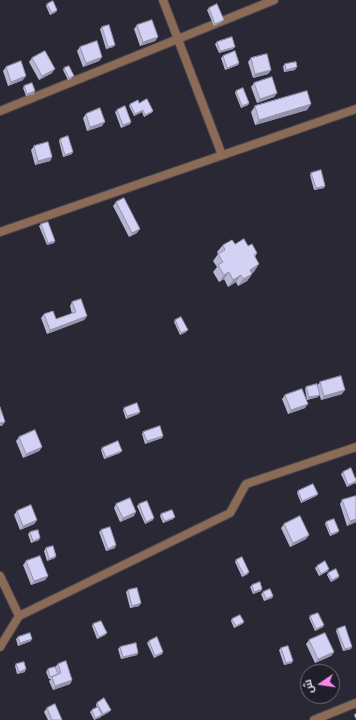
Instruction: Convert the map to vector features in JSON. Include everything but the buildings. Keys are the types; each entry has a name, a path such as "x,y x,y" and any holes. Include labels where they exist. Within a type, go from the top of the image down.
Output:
{"street":[{"path":"163,0 222,155"},
{"path":"0,111 274,0"},
{"path":"0,232 356,109"},
{"path":"0,647 19,616 230,513 246,484 356,447"},
{"path":"0,576 19,616"},
{"path":"314,720 356,703"}]}
